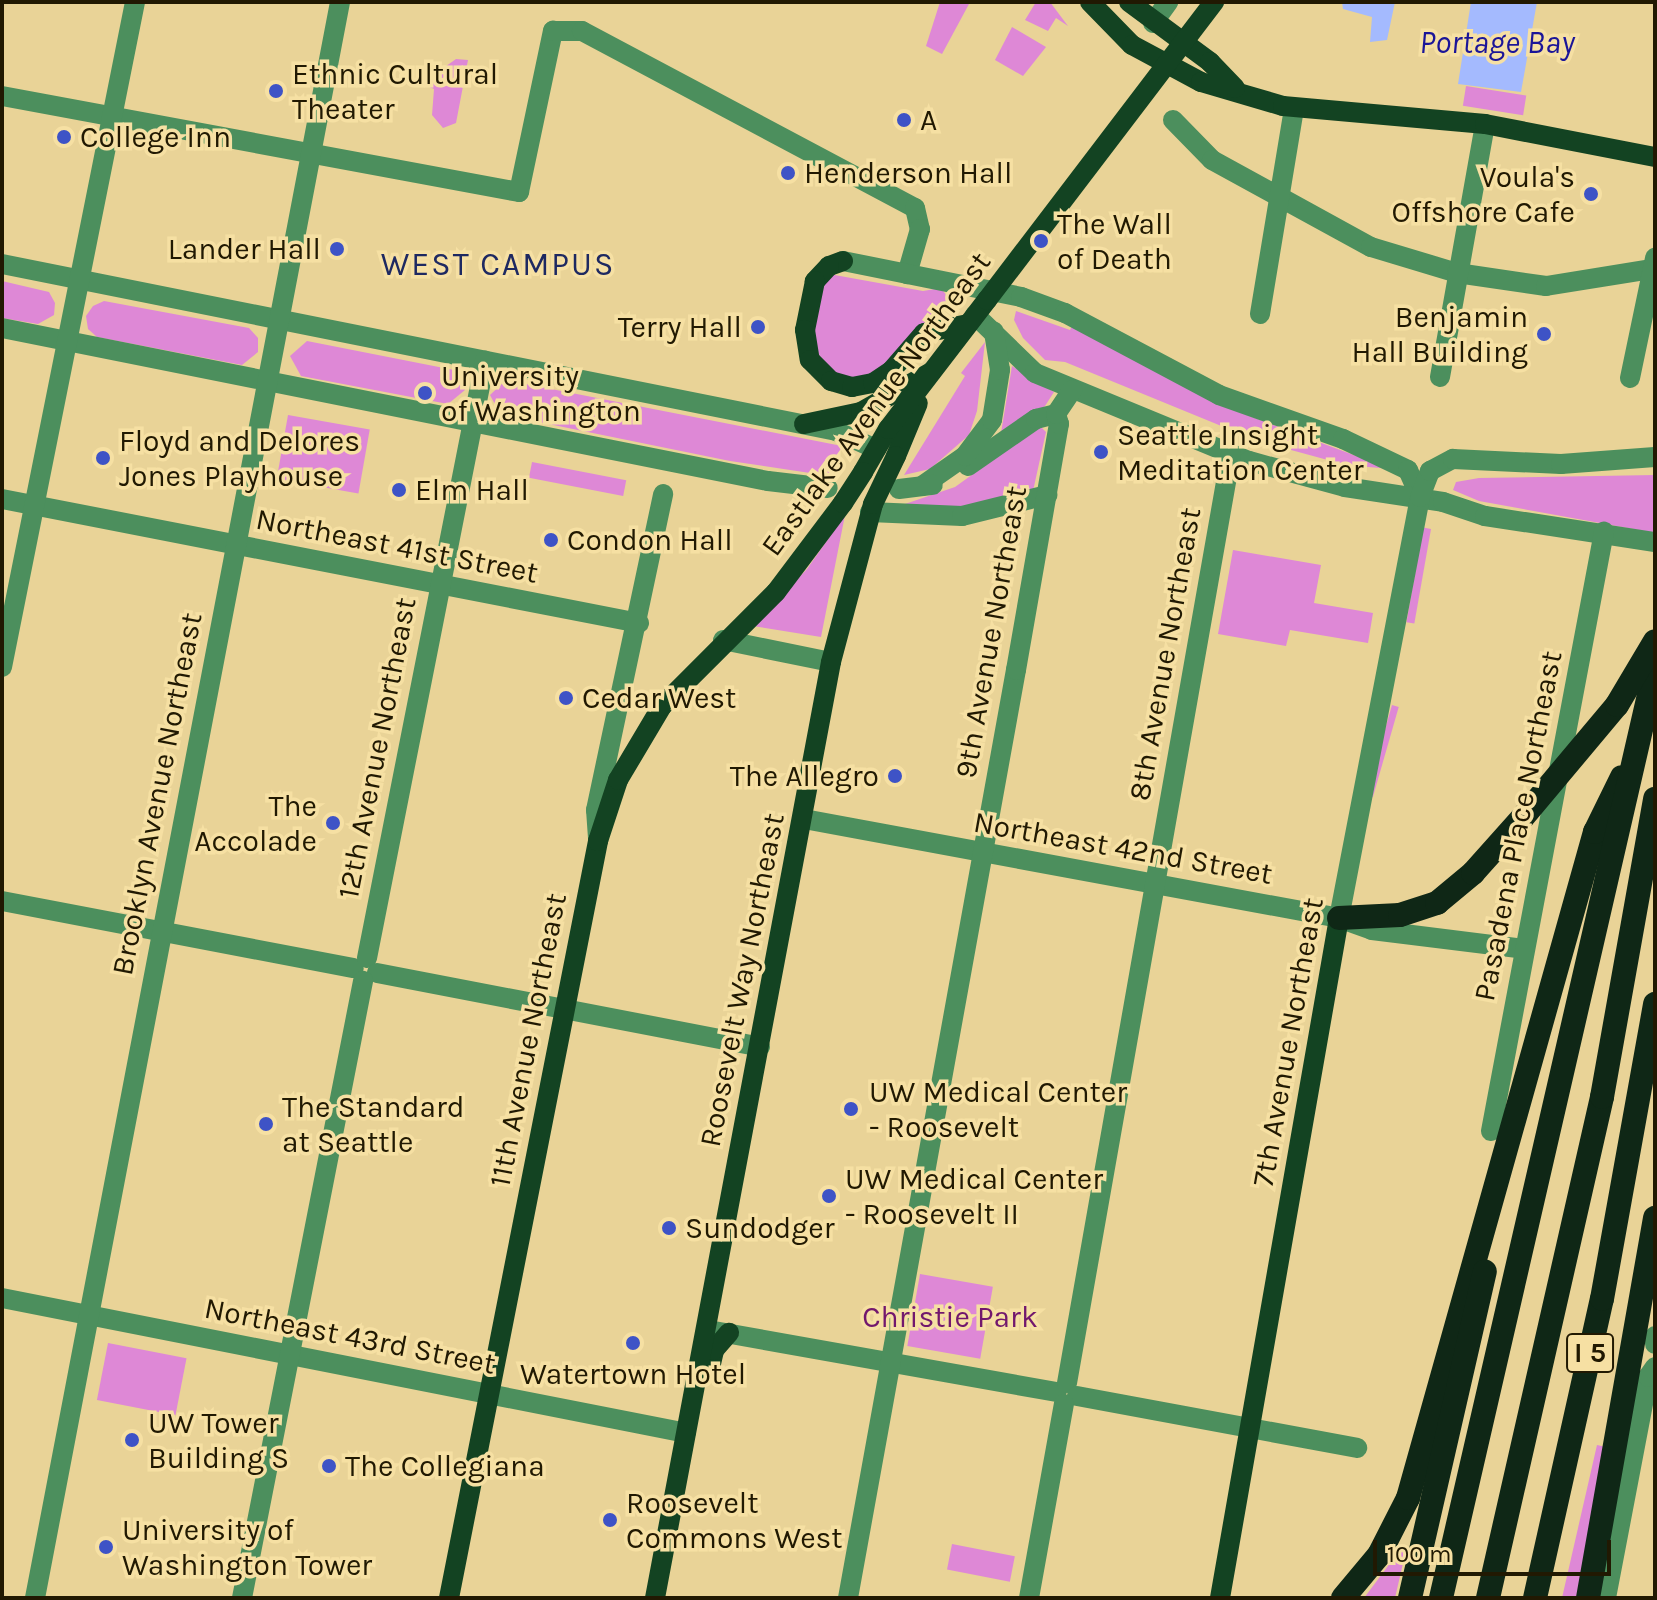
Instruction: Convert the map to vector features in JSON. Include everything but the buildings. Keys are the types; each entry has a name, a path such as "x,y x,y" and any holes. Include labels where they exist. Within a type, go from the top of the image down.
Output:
{"highway":[{"path":"1339,918 1400,915 1437,903 1473,873 1617,705 1655,641"},
{"path":"1441,1598 1655,669"},
{"path":"1343,1598 1379,1555 1408,1498 1469,1272 1498,1189 1595,832 1640,739"},
{"path":"1488,1598 1599,1111 1655,799"},
{"name":"I 5","path":"1535,1598 1640,1108 1655,1004"},
{"path":"1410,1598 1484,1277 1498,1189"},
{"path":"1588,1598 1655,1218"}],"main road":[{"path":"1090,2 1132,45 1201,82 1235,88 1294,109 1485,124 1655,157"},
{"path":"1129,2 1153,23 1210,62 1235,88"},
{"name":"Eastlake Avenue Northeast","path":"930,377 1214,2"},
{"path":"843,261 829,266 815,281 805,330 810,360 831,381 852,387 873,383 891,371 924,333 977,313"},
{"path":"804,424 861,412 930,377"},
{"path":"886,452 930,377"},
{"name":"Eastlake Avenue Northeast","path":"598,841 637,742 662,706 723,640 776,592 863,472 886,452"},
{"name":"Roosevelt Way Northeast","path":"655,1598 804,819 831,662 886,452"},
{"name":"11th Avenue Northeast","path":"449,1598 598,841"},
{"name":"7th Avenue Northeast","path":"1220,1598 1339,918"},
{"path":"691,1406 705,1391 714,1350 729,1333"}],"street":[{"path":"2,667 135,2"},
{"name":"Brooklyn Avenue Northeast","path":"35,1598 211,660 239,546 276,318 340,2"},
{"path":"1153,23 1168,2"},
{"path":"2,96 519,192 553,31 582,31 915,208 920,229 907,274"},
{"path":"1260,314 1294,109"},
{"path":"1173,120 1212,160 1371,247 1457,273 1546,286 1653,264 1630,378"},
{"path":"1440,377 1485,124"},
{"path":"843,261 1021,297 1065,313 1219,395 1343,439 1408,470 1420,497"},
{"path":"2,264 804,424 846,433 886,452"},
{"path":"977,313 1027,367 1072,390 1231,454 1345,487 1420,497 1485,516 1655,542"},
{"path":"2,328 768,481 828,488"},
{"path":"922,486 965,456 992,420 1000,370 994,330"},
{"name":"12th Avenue Northeast","path":"242,1598 485,361"},
{"name":"9th Avenue Northeast","path":"848,1598 980,852 1047,495 1056,414 1072,390"},
{"path":"899,489 922,486 955,475 1036,419 1056,414"},
{"name":"8th Avenue Northeast","path":"1029,1598 1231,454"},
{"name":"7th Avenue Northeast","path":"1339,918 1420,497 1435,465 1453,459 1561,464 1655,457"},
{"name":"11th Avenue Northeast","path":"598,841 596,810 639,623 663,494"},
{"path":"872,508 962,516 1047,495"},
{"name":"Northeast 41st Street","path":"2,499 639,623"},
{"name":"Pasadena Place Northeast","path":"1491,1131 1604,532"},
{"path":"723,640 831,662"},
{"name":"Northeast 42nd Street","path":"804,819 1339,918 1382,932 1425,933 1524,949"},
{"path":"2,901 760,1047"},
{"name":"Northeast 43rd Street","path":"2,1298 686,1433"},
{"path":"707,1329 1357,1448"},
{"path":"1655,1336 1655,1344"},
{"path":"1606,1598 1648,1377 1655,1367"}],"green space":[{"path":"940,2 969,4 942,54 926,46"},
{"path":"1036,2 1050,2 1068,26 1056,18 1048,31 1025,20"},
{"path":"1012,27 1046,47 1023,76 995,60"},
{"path":"456,59 468,60 456,123 443,128 432,115 434,89 423,84 427,67 442,69"},
{"path":"1466,86 1526,96 1523,115 1463,106"},
{"path":"829,274 923,291 941,288 949,299 886,365 860,379 838,376 815,351 813,341 820,287"},
{"path":"2,281 49,292 55,303 54,315 38,324 2,318"},
{"path":"104,301 249,328 258,338 258,352 242,365 97,337 88,329 86,316 93,306"},
{"path":"1016,311 1070,330 1072,326 1231,409 1391,469 1346,465 1258,441 1065,362 1045,360 1023,338 1014,320"},
{"path":"307,341 454,370 463,378 465,390 448,404 301,376 290,356"},
{"path":"985,342 977,411 969,435 930,469 904,475 965,376 961,373"},
{"path":"1012,366 1054,392 1045,406 1001,433"},
{"path":"506,380 842,446 830,476 730,461 500,414 490,395"},
{"path":"288,415 370,429 358,493 277,479"},
{"path":"1040,426 1046,432 1033,491 960,509 905,504 955,487"},
{"path":"532,462 626,480 623,496 529,478"},
{"path":"1655,475 1655,533 1479,501 1453,490 1456,482 1479,478"},
{"path":"845,515 821,637 753,626 807,569"},
{"path":"1423,528 1431,529 1414,624 1406,622"},
{"path":"1233,550 1321,565 1314,603 1373,613 1368,643 1290,630 1286,646 1218,634"},
{"path":"1392,705 1399,707 1373,797 1366,795"},
{"name":"Christie Park","path":"920,1274 993,1287 980,1359 907,1346"},
{"path":"108,1343 187,1358 175,1415 97,1400"},
{"path":"1597,1445 1606,1447 1579,1598 1562,1598"},
{"path":"952,1544 1015,1556 1010,1582 947,1570"},
{"path":"1403,1546 1407,1546 1395,1598 1364,1598"}],"water":[{"name":"Portage Bay","path":"1342,2 1395,2 1387,40 1370,42 1372,17 1343,9"},
{"name":"Portage Bay","path":"1471,2 1537,2 1521,92 1458,84"}],"place":[{"name":"Ethnic Cultural Theater","path":"276,91"},
{"name":"A","path":"904,120"},
{"name":"College Inn","path":"64,137"},
{"name":"Henderson Hall","path":"788,173"},
{"name":"Voula's Offshore Cafe","path":"1591,194"},
{"name":"The Wall of Death","path":"1041,241"},
{"name":"Lander Hall","path":"337,249"},
{"name":"Terry Hall","path":"758,327"},
{"name":"Benjamin Hall Building","path":"1544,334"},
{"name":"University of Washington","path":"425,393"},
{"name":"Seattle Insight Meditation Center","path":"1101,452"},
{"name":"Floyd and Delores Jones Playhouse","path":"103,458"},
{"name":"Elm Hall","path":"399,490"},
{"name":"Condon Hall","path":"551,540"},
{"name":"Cedar West","path":"566,698"},
{"name":"The Allegro","path":"895,776"},
{"name":"The Accolade","path":"333,823"},
{"name":"UW Medical Center - Roosevelt","path":"851,1109"},
{"name":"The Standard at Seattle","path":"266,1124"},
{"name":"UW Medical Center - Roosevelt II","path":"829,1196"},
{"name":"Sundodger","path":"669,1228"},
{"name":"Watertown Hotel","path":"633,1343"},
{"name":"UW Tower Building S","path":"132,1440"},
{"name":"The Collegiana","path":"329,1466"},
{"name":"Roosevelt Commons West","path":"610,1520"},
{"name":"University of Washington Tower","path":"106,1547"}],"district":[{"name":"WEST CAMPUS","path":"498,265"}]}
